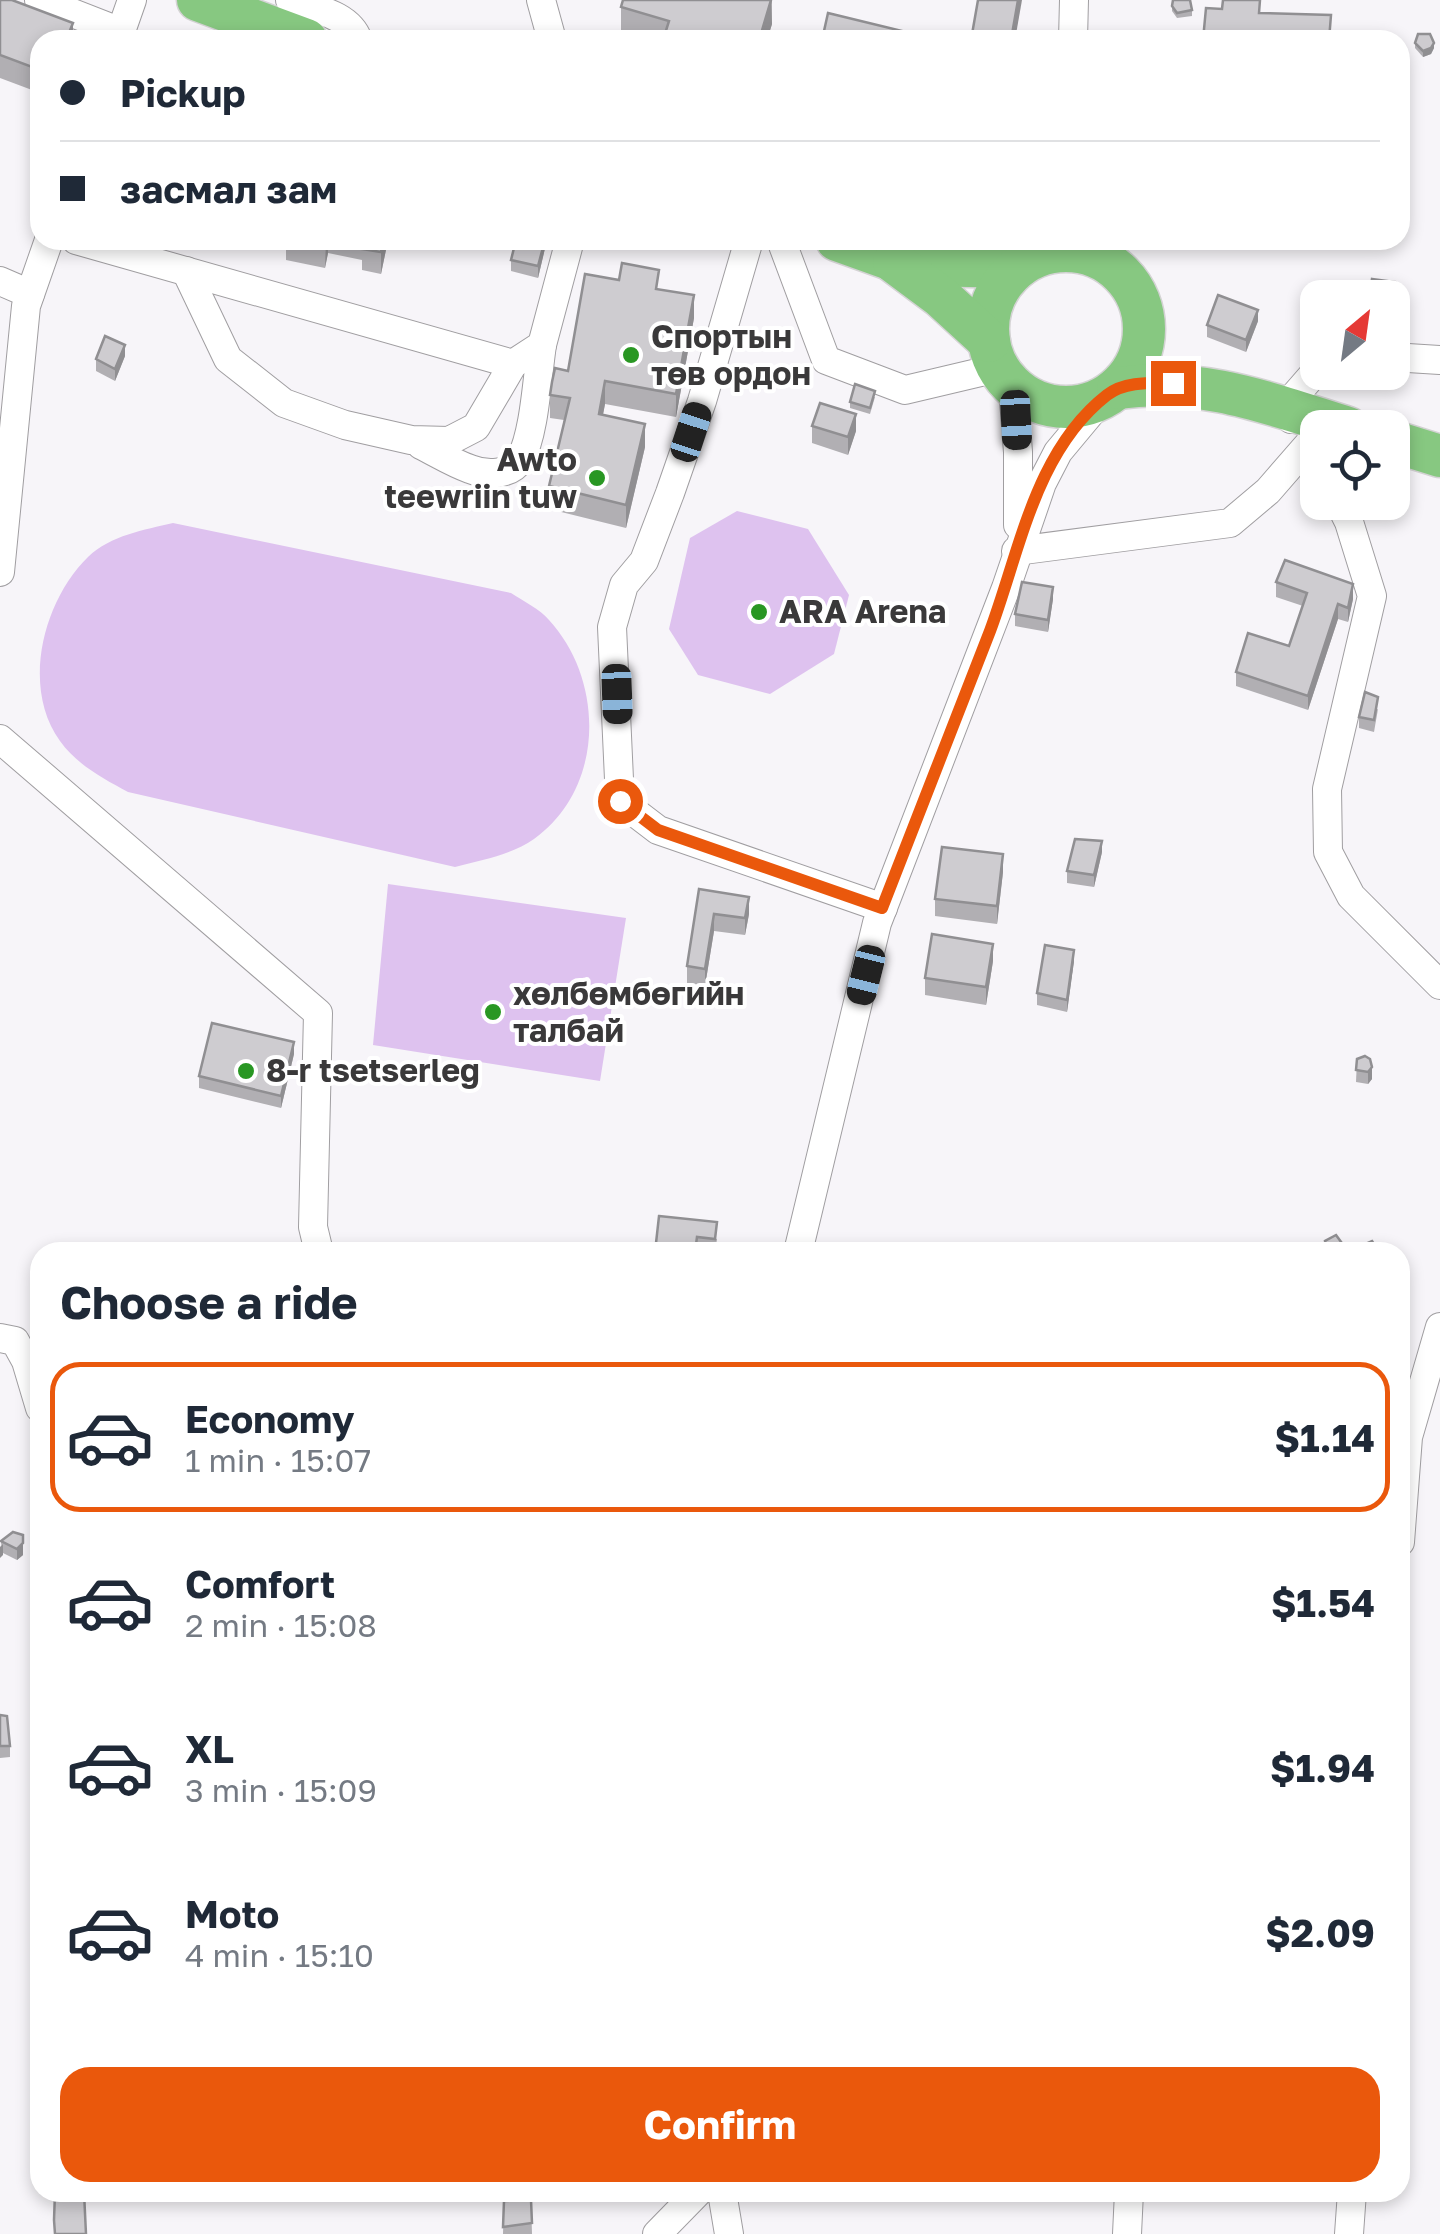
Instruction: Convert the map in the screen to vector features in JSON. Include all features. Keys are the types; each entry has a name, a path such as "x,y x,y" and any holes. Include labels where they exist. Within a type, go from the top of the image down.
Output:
{"highway":[{"path":"198,0 279,30"},
{"path":"864,250 890,259 954,268 1055,251 1098,257 1109,254 1134,290 1144,316 1144,342 1134,367 1111,393"},
{"path":"1000,365 989,313 999,287 1031,255"},
{"path":"890,259 941,298 1033,400 1056,406 1080,406 1111,393 1173,383 1229,391 1300,413"},
{"path":"1144,316 1183,358 1229,391"},
{"path":"1410,447 1440,456"}],"street":[{"path":"40,0 107,30"},
{"path":"122,30 132,0"},
{"path":"290,0 341,19 355,30"},
{"path":"542,0 550,30"},
{"path":"1073,30 1074,0"},
{"path":"0,572 26,306 45,250"},
{"path":"111,250 513,364"},
{"path":"410,440 472,470 510,470 520,460 542,345 567,250"},
{"path":"746,250 670,493 644,561 624,585 612,627 620,801 658,830 882,908"},
{"path":"785,250 826,360 905,390 1000,365 1019,485 1016,551"},
{"path":"186,271 228,359 284,402 345,425 410,440 449,441 476,427 513,364 542,345"},
{"path":"0,280 30,294"},
{"path":"1410,358 1440,360"},
{"path":"1300,389 1284,408 1300,433"},
{"path":"800,1242 882,908 1006,588 1042,483 1058,452 1111,393"},
{"path":"1016,551 1230,523 1300,465"},
{"path":"1349,520 1372,596 1327,788 1328,852 1351,896 1440,984"},
{"path":"0,739 318,1012 313,1227 317,1242"},
{"path":"1410,1419 1440,1327"},
{"path":"0,1338 15,1340 30,1358"},
{"path":"657,2234 688,2202"},
{"path":"724,2202 729,2234"},
{"path":"1128,2234 1129,2202"},
{"path":"1349,2234 1351,2202"}],"shaded area":[{"name":"ARA Arena","path":"737,511 808,529 849,595 834,654 770,694 698,675 669,629 690,538"},
{"path":"173,523 511,593 541,612 567,645 588,703 585,763 574,792 557,817 534,839 516,849 455,867 128,792 83,764 60,741 42,696 42,645 49,620 72,575 88,557 128,534"},
{"name":"хөлбөмбөгийн талбай","path":"388,884 626,918 600,1081 373,1045"}],"building":[{"path":"0,0 12,0 73,23 70,30 30,30 30,66 0,55"},
{"path":"623,0 771,0 762,30 666,30 669,21 621,7"},
{"path":"978,0 1018,0 1013,30 973,30"},
{"path":"1173,0 1190,0 1192,10 1177,13"},
{"path":"1223,0 1260,0 1259,13 1331,15 1330,30 1204,30 1206,8 1222,9"},
{"path":"828,13 898,30 824,30"},
{"path":"1418,34 1430,34 1434,43 1431,48 1423,51 1415,43"},
{"path":"514,250 542,250 538,266 511,260"},
{"path":"622,263 659,270 656,289 694,295 676,394 605,381 599,414 645,424 626,505 549,486 570,398 550,395 552,382 555,368 568,371 585,274 619,280"},
{"path":"1218,295 1258,310 1246,340 1207,325"},
{"path":"105,336 125,345 115,369 96,359"},
{"path":"855,384 875,391 870,408 850,402"},
{"path":"820,403 856,414 848,437 812,426"},
{"path":"1285,560 1353,584 1348,608 1338,604 1308,696 1236,672 1248,633 1289,646 1307,593 1276,582"},
{"path":"1022,582 1053,587 1048,620 1015,614"},
{"path":"1365,692 1378,697 1374,720 1359,717"},
{"path":"1075,839 1102,841 1094,875 1067,871"},
{"path":"942,847 1003,854 997,906 935,899"},
{"path":"699,889 749,897 745,918 714,914 705,969 687,966"},
{"path":"932,934 993,944 986,987 925,978"},
{"path":"1045,945 1074,950 1067,1000 1037,993"},
{"name":"8-r tsetserleg","path":"212,1023 294,1042 281,1096 199,1076"},
{"path":"1365,1056 1372,1067 1368,1072 1356,1070 1357,1059"},
{"path":"659,1216 717,1222 715,1239 656,1242"},
{"path":"13,1532 23,1535 23,1543 17,1549 1,1541"},
{"path":"0,1715 7,1716 10,1746 0,1746"},
{"path":"55,2202 84,2202 86,2234 55,2234"},
{"path":"504,2202 531,2202 532,2223 503,2227"}],"place":[{"name":"Спортын төв ордон","path":"631,355"},
{"name":"Awto teewriin tuw","path":"597,478"},
{"name":"ARA Arena","path":"759,612"},
{"name":"хөлбөмбөгийн талбай","path":"493,1012"},
{"name":"8-r tsetserleg","path":"246,1071"}],"route":[{"path":"620,801 658,830 882,908 1006,588 1042,483 1058,452 1079,424 1118,388 1173,383"}]}
